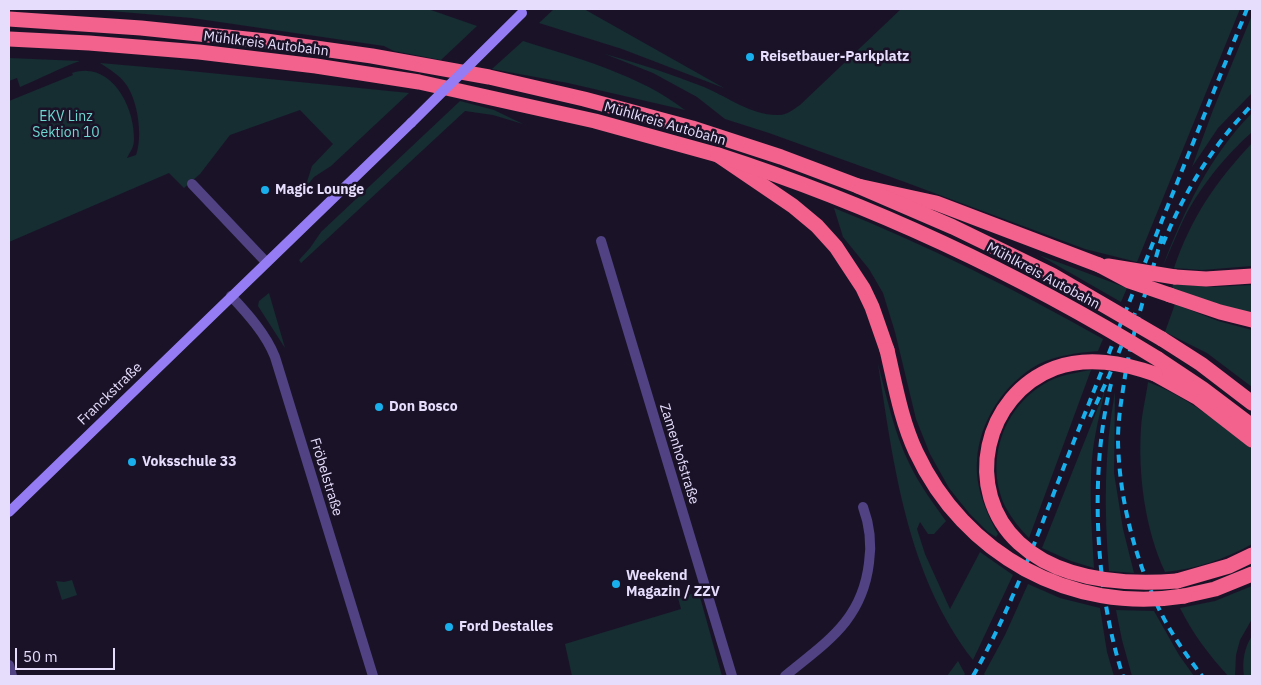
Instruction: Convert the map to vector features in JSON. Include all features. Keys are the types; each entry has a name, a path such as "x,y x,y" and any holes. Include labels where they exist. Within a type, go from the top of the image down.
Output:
{"highway":[{"name":"Mühlkreis Autobahn","path":"9,19 212,35 372,56 498,80 584,99 692,128 781,157 858,186 953,227 1052,275 1162,339 1201,364 1252,403"},
{"name":"Mühlkreis Autobahn","path":"9,38 206,53 316,66 420,82 595,121 686,146 822,192 944,243 1039,290 1158,359 1203,389 1252,426"},
{"path":"718,156 805,216 836,247 852,269 863,288 888,350 905,423 915,451 941,496 954,513 988,546 1014,563 1046,580 1094,594 1130,599 1155,600 1184,596 1215,589 1252,574"},
{"path":"858,186 936,203 1099,265 1129,281 1220,312 1252,320"},
{"path":"1099,265 1175,277 1206,279 1252,276"},
{"path":"1252,440 1198,398 1156,374 1123,365 1076,362 1055,368 1036,377 1011,399 997,421 990,438 987,472 991,496 1005,526 1020,543 1041,558 1074,572 1110,580 1139,583 1177,581 1229,566 1252,555"}],"main road":[{"name":"Franckstraße","path":"9,512 524,11"}],"street":[{"path":"192,184 266,262"},
{"name":"Zamenhofstraße","path":"601,241 732,676"},
{"name":"Fröbelstraße","path":"231,296 267,342 275,357 373,676"},
{"path":"785,676 833,636 860,602 868,577 871,551 870,527 863,507"},
{"path":"9,665 12,676"}],"green space":[{"path":"87,9 428,9 477,26 441,60 394,51 384,46 192,18"},
{"path":"554,9 584,9 724,88 622,49 539,23"},
{"path":"901,9 1240,9 1137,262 1085,249 902,181 725,119 697,97 653,73 605,54 692,82 750,109 782,115 800,105"},
{"path":"1252,15 1252,93 1218,128 1192,167 1213,110"},
{"path":"523,41 586,61 628,77 685,110 568,83 492,69"},
{"path":"9,58 80,61 20,87 17,78 9,81"},
{"name":"EKV Linz Sektion 10","path":"100,63 409,93 331,166 314,177 305,188 312,166 333,144 300,110 230,135 200,174 184,188 169,173 9,242 9,101 73,75 72,73 86,71 98,73 118,89 125,101 133,127 134,140 133,147 127,158 136,155 139,129 133,98 123,80"},
{"path":"460,101 494,110 523,124 493,115 465,111 301,263 299,260 321,232"},
{"path":"1252,113 1252,132 1225,159 1202,188 1185,216 1163,266 1189,204 1211,166 1223,147"},
{"path":"1252,143 1252,266 1202,270 1174,268 1189,232 1206,201 1227,172"},
{"path":"834,208 903,237 971,269 1103,339 1098,351 1053,358 1026,372 1005,393 988,418 979,446 977,471 982,499 998,534 996,537 988,532 969,513 949,488 930,454 916,419 895,332 883,293 869,269 843,237"},
{"path":"1039,255 1127,288 1121,302"},
{"path":"1173,284 1213,287 1252,285 1252,313 1172,289"},
{"path":"269,293 285,348 258,306 259,301"},
{"path":"1175,304 1218,321 1252,330 1252,387 1207,353 1165,332"},
{"path":"878,364 891,415 904,451 922,486 946,521 934,534 928,534 920,522 917,529 925,554 950,609 980,552 1013,575 973,660 951,627 933,592 918,556 898,481"},
{"path":"1091,370 1029,538 1008,512 1000,491 997,474 997,456 1001,439 1017,408 1029,395 1055,378"},
{"path":"1148,382 1190,403 1252,449 1252,544 1210,562 1165,572 1152,538 1142,483 1141,428"},
{"path":"1105,390 1097,424 1091,473 1094,568 1071,561 1042,548"},
{"path":"1115,392 1114,473 1123,529 1134,573 1109,571 1106,482 1111,414"},
{"path":"72,580 77,595 62,600 56,581"},
{"path":"1028,584 1060,598 1100,608 1107,652 1114,676 986,676 984,674 1005,635"},
{"path":"1252,586 1252,619 1240,640 1236,655 1235,676 1228,676 1190,627 1180,608 1215,601"},
{"path":"691,594 700,597 722,676 572,676 565,644 681,609 678,598"},
{"path":"1116,610 1154,611 1179,655 1194,676 1132,676"},
{"path":"1252,636 1252,676 1244,676 1244,655"},
{"path":"958,661 965,674 963,676 947,676"}],"railway":[{"path":"973,676 1004,615 1031,553 1067,458 1247,9"},
{"path":"1163,244 1180,206 1201,170 1225,136 1252,105"},
{"path":"1162,236 1127,364 1119,426 1119,462 1125,507 1143,572 1165,621 1202,676"},
{"path":"1090,417 1135,313"},
{"path":"1111,384 1104,418 1100,454 1098,531 1106,607 1123,676"}],"place":[{"name":"Reisetbauer-Parkplatz","path":"750,57"},
{"name":"Magic Lounge","path":"265,190"},
{"name":"Don Bosco","path":"379,407"},
{"name":"Voksschule 33","path":"132,462"},
{"name":"Weekend Magazin / ZZV","path":"616,584"},
{"name":"Ford Destalles","path":"449,627"}]}
